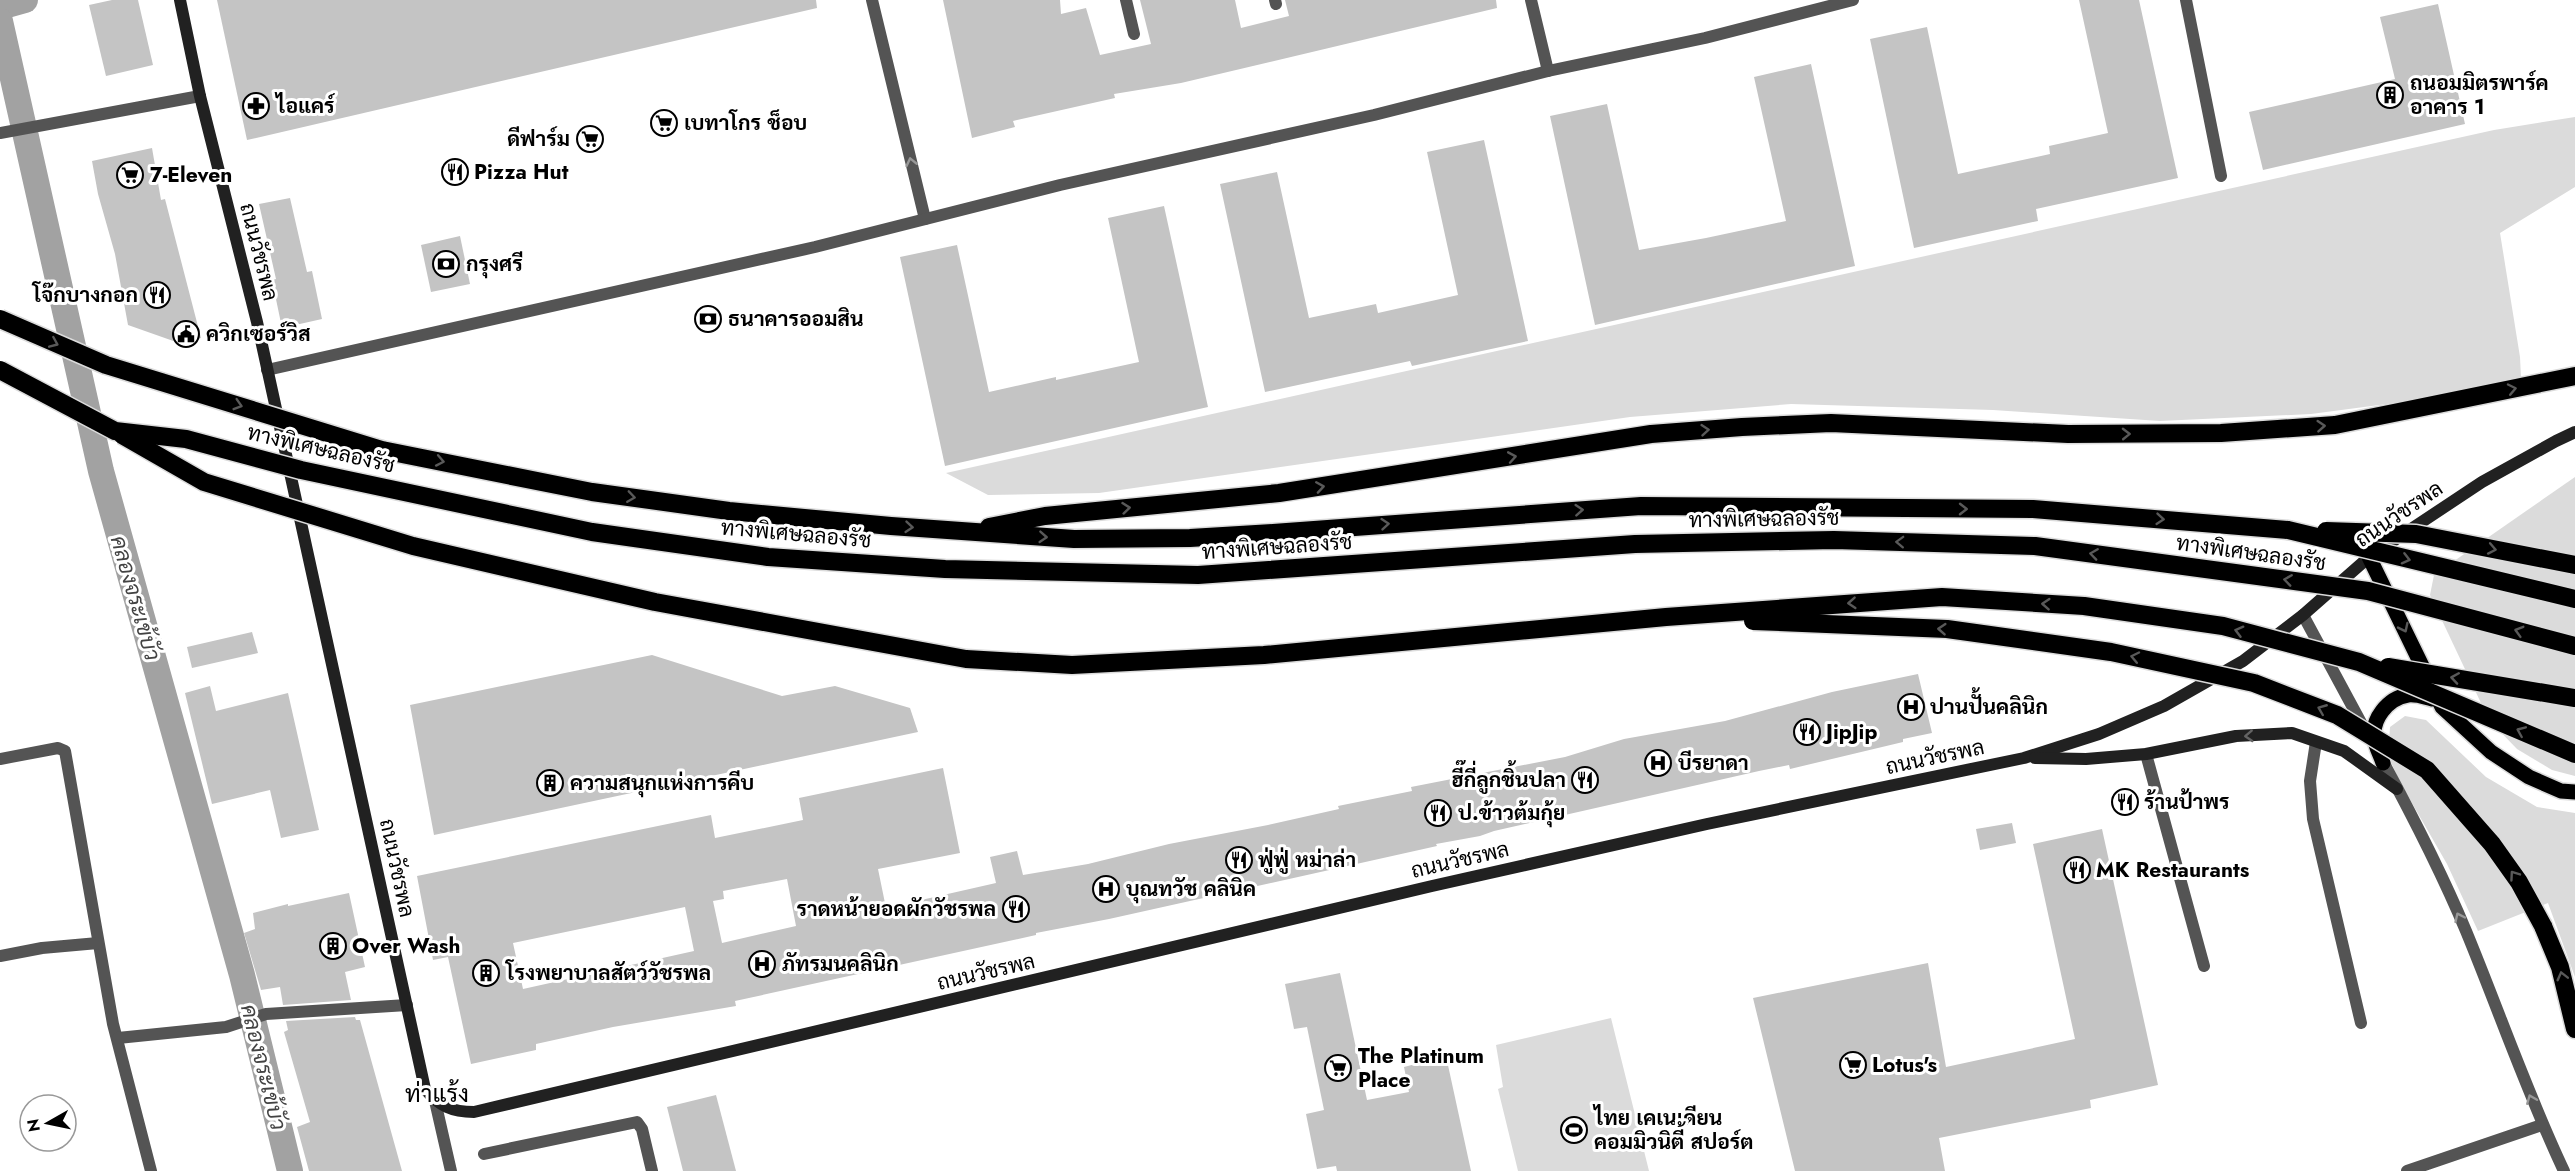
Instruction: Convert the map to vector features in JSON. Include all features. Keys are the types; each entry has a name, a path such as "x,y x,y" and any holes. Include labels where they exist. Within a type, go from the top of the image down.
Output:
{"highway":[{"name":"ทางพิเศษฉลองรัช","path":"0,319 106,365 382,450 592,492 729,511 964,532 1074,539 1190,538 1641,506 2032,509 2288,530 2575,599"},
{"name":"ทางพิเศษฉลองรัช","path":"0,370 115,431 186,439 301,470 592,532 768,556 945,569 1198,575 1635,544 1834,540 2035,546 2368,591 2575,646"},
{"path":"964,532 1045,516 1279,493 1651,434 1831,423 2067,434 2221,433 2335,425 2575,376"},
{"path":"115,431 204,482 413,546 655,602 966,659 1072,665 1264,655 1666,617 1942,597 2084,606 2223,626 2359,662 2575,698"},
{"path":"2288,530 2416,534 2575,565"},
{"path":"1666,617 1947,629 2110,652 2254,682 2337,716 2427,770 2492,844 2519,882 2542,926 2560,967 2575,1029"},
{"path":"2359,662 2575,754"}],"main road":[{"name":"ถนนวัชรพล","path":"180,0 200,96 267,370 425,1089 435,1101 461,1112 474,1112 1432,886 1707,824 2024,758 2099,734 2164,706 2243,661 2303,615 2369,557 2482,482 2575,432"},
{"path":"2369,557 2442,707"},
{"path":"2383,763 2374,740 2375,727 2386,706 2397,699 2415,695 2433,700 2491,752 2529,777 2560,791 2575,792"},
{"path":"2024,758 2086,759 2146,754 2236,736 2292,733 2344,751 2397,789"}],"street":[{"path":"872,0 925,219"},
{"path":"1126,0 1134,34"},
{"path":"1531,0 1548,71"},
{"path":"267,370 804,250 1070,183 1374,115 1548,71 1705,38 1853,0"},
{"path":"2186,0 2221,176"},
{"path":"2,132 200,96"},
{"path":"2303,615 2418,828 2466,931 2542,1125 2564,1171"},
{"path":"2316,741 2310,781 2313,819 2361,1023"},
{"path":"0,759 58,748 65,751 98,943 118,1038 151,1171"},
{"path":"2146,754 2204,966"},
{"path":"0,956 42,948 98,943"},
{"path":"118,1038 226,1027 267,1014 407,1005"},
{"path":"435,1101 451,1171"},
{"path":"484,1154 637,1122 642,1129 652,1171"},
{"path":"2407,1171 2542,1125"}],"shaded area":[{"path":"2575,117 2575,187 2500,233 2520,357 2521,378 2417,400 2311,414 2160,421 1993,410 1791,404 1630,417 1099,493 988,495 946,473 2494,130"},
{"path":"2575,477 2575,776 2552,770 2517,749 2489,720 2430,595 2434,575"},
{"path":"2405,716 2426,720 2486,777 2537,807 2575,813 2575,977 2548,903 2478,931 2447,864 2401,784 2388,756 2390,727"},
{"name":"ไทย เคเนเดียน คอมมิวนิตี้ สปอร์ต","path":"1611,1018 1649,1171 1518,1171 1498,1089 1503,1087 1496,1045"}],"building":[{"path":"112,0 138,0 153,65 106,76 89,5"},
{"path":"217,0 816,0 817,8 247,140"},
{"path":"943,0 1060,0 1061,14 1086,8 1100,55 1151,44 1140,0 1235,0 1241,28 1289,16 1285,0 1496,0 1497,8 1181,83 1114,94 1115,98 1013,121 1015,127 972,138"},
{"path":"2079,0 2139,0 2178,178 2036,209 2038,221 1914,248 1870,39 1927,27 1958,174 2050,154 2049,146 2108,133"},
{"name":"ถนอมมิตรพาร์ค อาคาร 1","path":"2438,4 2465,124 2263,170 2249,112 2395,79 2380,17"},
{"path":"1811,64 1855,266 1595,325 1550,116 1607,104 1639,250 1706,238 1786,221 1754,77"},
{"path":"1484,140 1528,341 1412,366 1410,361 1265,392 1220,184 1277,172 1309,318 1376,304 1378,313 1458,295 1427,152"},
{"path":"152,148 161,200 165,199 201,338 179,343 128,325 115,254 98,194 92,161"},
{"path":"290,198 307,272 312,271 322,319 282,328 272,280 276,279 259,204"},
{"path":"1164,206 1208,407 945,466 900,257 957,245 989,392 1056,377 1056,380 1139,362 1108,218"},
{"name":"กรุงศรี","path":"460,236 470,284 431,292 421,245"},
{"path":"252,632 258,653 192,668 187,647"},
{"name":"ความสนุกแห่งการคีบ","path":"652,655 782,696 835,686 910,708 918,732 434,835 410,705"},
{"path":"1918,674 1932,733 1790,769 1789,765 1759,771 1480,836 1436,844 1437,846 735,1001 736,1006 613,1027 536,1044 536,1050 471,1064 448,957 433,960 417,876 711,815 715,838 803,820 799,798 943,768 960,853 878,869 886,908 996,883 990,857 1017,851 1023,875 1088,864 1169,844 1339,809 1338,806 1412,791 1411,787 1565,757 1624,739 1725,721 1832,692","holes":["787,879 796,926 722,943 713,901 724,899 723,891","685,907 694,951 523,989 513,943"]},
{"path":"210,686 216,711 288,693 319,830 281,838 270,790 212,804 185,693"},
{"path":"2012,823 2016,843 1980,850 1976,829"},
{"path":"2102,829 2158,1085 2090,1100 2091,1108 1939,1138 1945,1171 1795,1171 1753,998 1928,963 1946,1067 2075,1039 2033,844"},
{"path":"349,893 365,967 345,972 351,1000 283,1005 280,987 261,990 244,933 255,929 253,913"},
{"path":"1340,973 1367,1100 1409,1092 1404,1067 1446,1056 1471,1171 1337,1171 1336,1166 1317,1169 1306,1114 1324,1110 1307,1027 1294,1029 1285,984"},
{"path":"355,1017 356,1020 360,1020 402,1171 309,1171 297,1127 310,1122 284,1032 288,1030 286,1021"},
{"path":"716,1095 736,1171 683,1171 667,1107"}],"waterway":[{"path":"0,7 25,0"},
{"name":"คลองจระเข้บัว","path":"0,21 101,471 242,975 290,1171"}],"place":[{"name":"ถนอมมิตรพาร์ค อาคาร 1","path":"2390,95"},
{"name":"ไอแคร์","path":"256,106"},
{"name":"เบทาโกร ช็อบ","path":"664,123"},
{"name":"ดีฟาร์ม","path":"590,139"},
{"name":"Pizza Hut","path":"455,172"},
{"name":"7-Eleven","path":"130,175"},
{"name":"กรุงศรี","path":"446,264"},
{"name":"โจ๊กบางกอก","path":"157,295"},
{"name":"ธนาคารออมสิน","path":"708,319"},
{"name":"ควิกเซอร์วิส","path":"186,334"},
{"name":"ปานปั้นคลินิก","path":"1911,707"},
{"name":"JipJip","path":"1807,732"},
{"name":"บีรยาดา","path":"1658,763"},
{"name":"ฮี๊กี่ลูกชิ้นปลา","path":"1585,780"},
{"name":"ความสนุกแห่งการคีบ","path":"550,783"},
{"name":"ร้านป้าพร","path":"2125,802"},
{"name":"ป.ข้าวต้มกุ้ย","path":"1438,813"},
{"name":"ฟู่ฟู่ หม่าล่า","path":"1239,860"},
{"name":"MK Restaurants","path":"2077,870"},
{"name":"บุณทวัช คลินิค","path":"1106,889"},
{"name":"ราดหน้ายอดผักวัชรพล","path":"1016,909"},
{"name":"Over Wash","path":"333,946"},
{"name":"ภัทรมนคลินิก","path":"762,964"},
{"name":"โรงพยาบาลสัตว์วัชรพล","path":"486,973"},
{"name":"Lotus's","path":"1853,1065"},
{"name":"The Platinum Place","path":"1338,1068"},
{"name":"ไทย เคเนเดียน คอมมิวนิตี้ สปอร์ต","path":"1574,1130"}],"district":[{"name":"ท่าแร้ง","path":"437,1094"}]}
